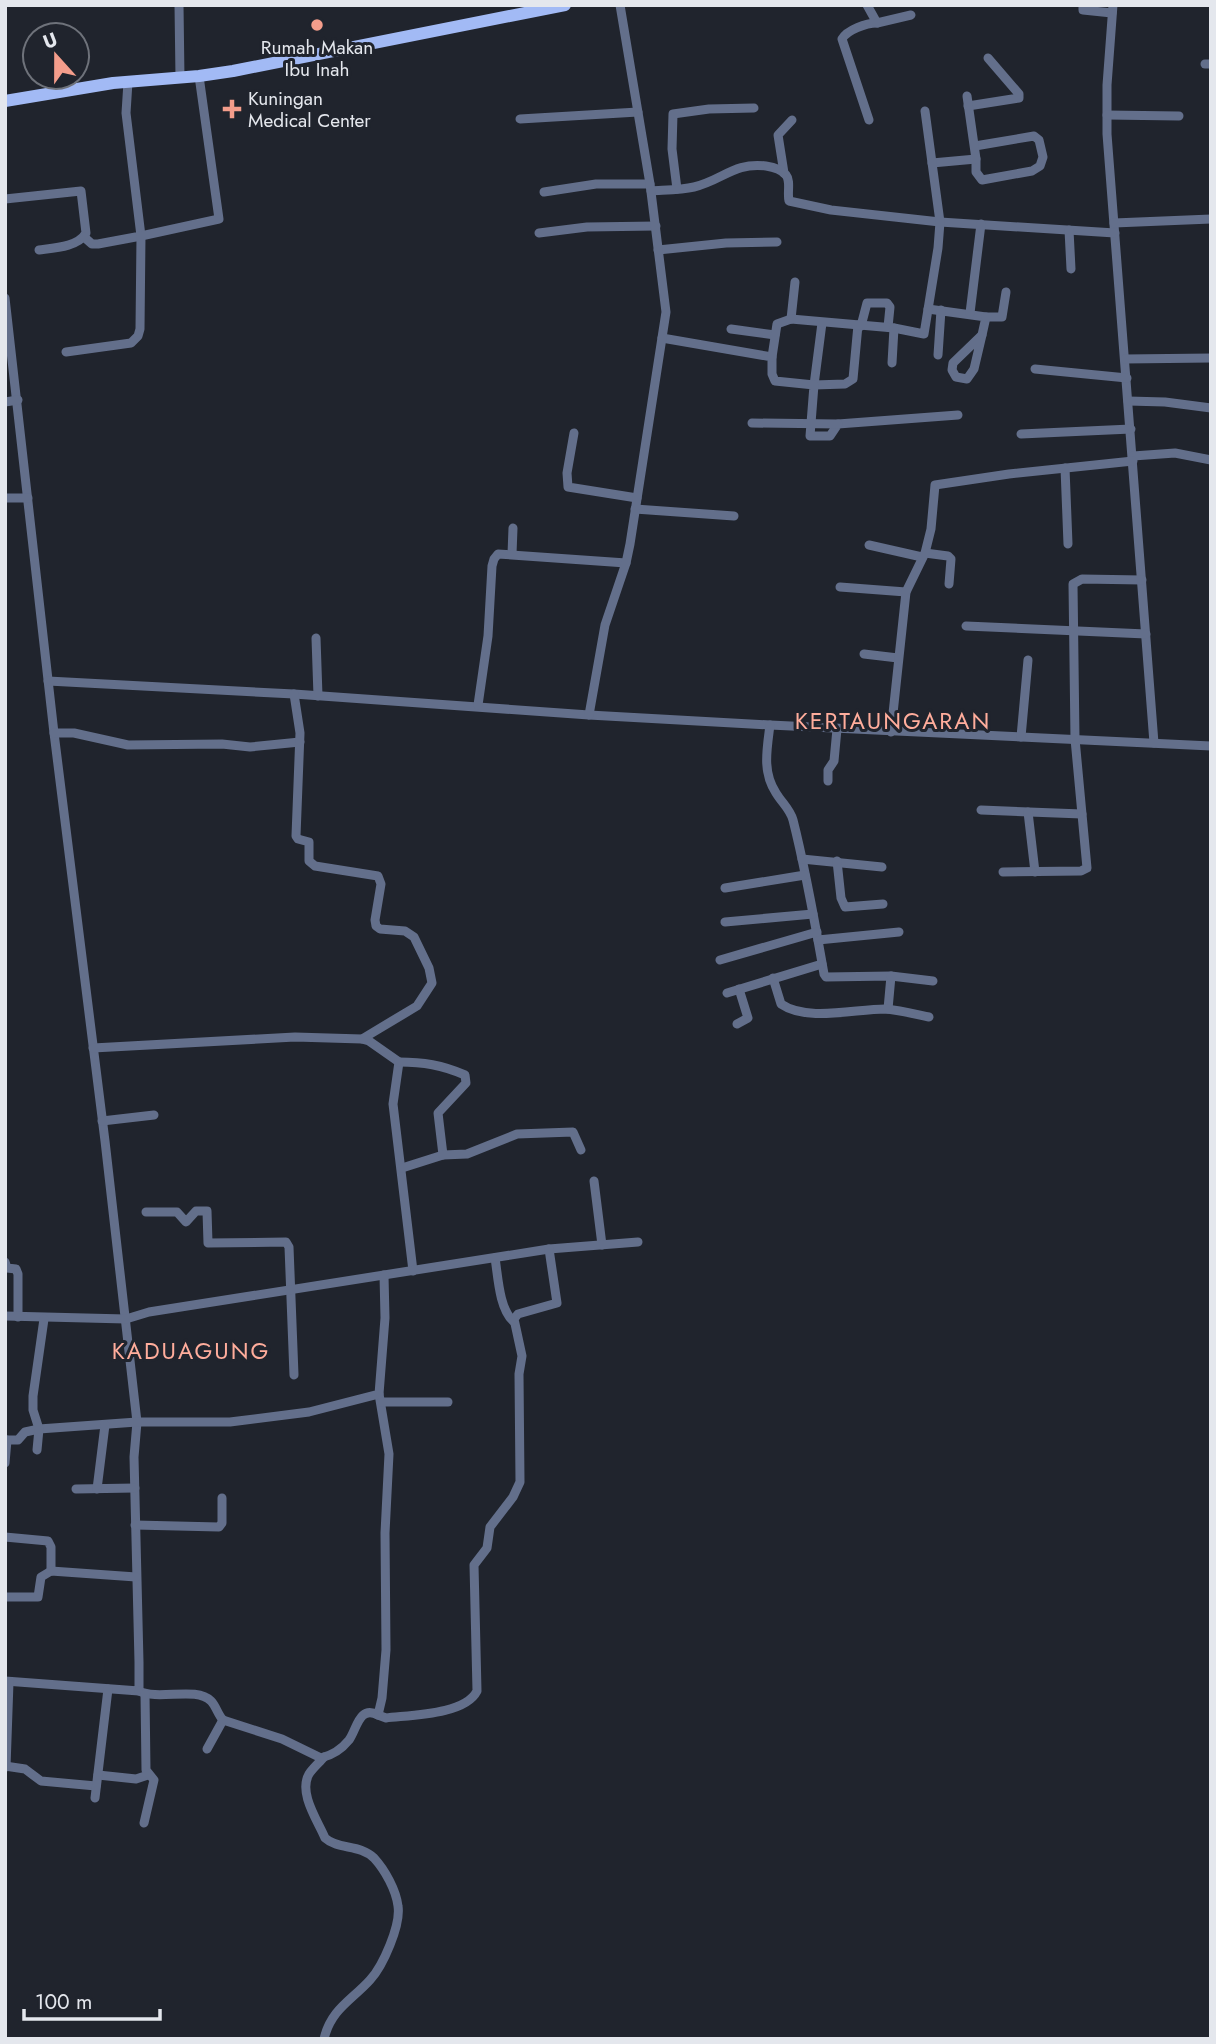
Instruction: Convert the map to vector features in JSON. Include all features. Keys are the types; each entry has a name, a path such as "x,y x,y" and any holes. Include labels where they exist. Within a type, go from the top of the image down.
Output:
{"main road":[{"path":"5,102 128,82 199,76 330,53 565,5"}],"street":[{"path":"179,5 180,78"},
{"path":"589,715 605,625 626,563 662,338 665,301 656,226 620,5"},
{"path":"867,5 877,23"},
{"path":"1083,5 1083,10 1113,9 1107,116 1154,744"},
{"path":"869,120 842,39 844,34 869,23 911,15"},
{"path":"975,146 1031,135 1039,140 1042,162 1036,169 982,180 976,172 975,146 967,101 1019,98 1019,94 988,58"},
{"path":"84,237 92,244 98,244 219,219 199,76"},
{"path":"66,352 131,343 138,336 140,329 141,236 127,124 128,82"},
{"path":"677,189 672,149 673,114 754,108"},
{"path":"924,334 940,222 925,111"},
{"path":"520,119 638,112"},
{"path":"1107,116 1179,116"},
{"path":"792,120 778,135 790,202 843,212 940,222 1069,230 1211,219"},
{"path":"932,163 976,159"},
{"path":"544,192 596,184 677,189 706,183 744,165 771,167 784,173"},
{"path":"5,199 81,191 86,233 84,237 77,242 39,250"},
{"path":"970,313 981,224"},
{"path":"539,233 587,227 656,226"},
{"path":"1069,230 1071,269"},
{"path":"658,250 726,243 777,242"},
{"path":"792,319 795,282"},
{"path":"928,309 1002,317 1006,292"},
{"path":"5,298 137,1422 136,1577 148,1775 154,1780 144,1822"},
{"path":"892,363 891,328 890,307 887,303 867,303 859,325 853,379 845,384 775,382 772,357 777,324 792,319 822,323 859,325 891,328 940,337"},
{"path":"938,355 941,310"},
{"path":"982,335 953,363 952,370 956,377 967,379 973,373 982,335 986,317"},
{"path":"822,323 810,440 830,436 838,425"},
{"path":"731,329 775,335"},
{"path":"662,338 772,357"},
{"path":"1125,359 1211,358"},
{"path":"1035,369 1126,378"},
{"path":"5,402 18,400"},
{"path":"1128,401 1165,402 1211,408"},
{"path":"752,423 838,425 958,415"},
{"path":"1021,434 1130,429"},
{"path":"574,433 566,478 568,487 637,498"},
{"path":"891,732 906,592 923,555 931,529 935,485 1175,453 1211,460"},
{"path":"1065,468 1068,544"},
{"path":"5,498 28,498"},
{"path":"635,509 734,516"},
{"path":"512,554 513,528"},
{"path":"869,545 923,555 948,556 951,559 949,584"},
{"path":"478,705 488,636 494,559 498,554 626,563"},
{"path":"1003,872 1081,871 1087,868 1075,739 1072,590 1076,581 1082,579 1142,580"},
{"path":"840,587 906,592"},
{"path":"966,626 1146,634"},
{"path":"316,638 318,696"},
{"path":"864,654 898,658"},
{"path":"1021,737 1028,660"},
{"path":"48,681 478,705 589,715 837,729 1211,746"},
{"path":"294,694 300,742 296,836 309,842 310,863 315,866 378,876 381,884 376,926 380,929 405,932 414,937 432,977 430,988 417,1006 362,1039"},
{"path":"770,725 767,775 792,816 824,974 826,977 891,976 933,981"},
{"path":"828,781 828,770 834,761 837,729"},
{"path":"54,733 74,733 128,745 222,744 259,747 300,742"},
{"path":"981,810 1082,814"},
{"path":"1028,812 1035,872"},
{"path":"802,859 882,867"},
{"path":"837,862 841,898 845,907 883,904"},
{"path":"725,888 805,875"},
{"path":"725,922 813,914"},
{"path":"720,960 818,936 899,932"},
{"path":"727,993 822,964"},
{"path":"888,1009 891,976"},
{"path":"773,978 781,1004 788,1008 830,1013 888,1009 929,1017"},
{"path":"737,1024 748,1018 739,989"},
{"path":"93,1048 295,1037 369,1041 399,1062 427,1062 465,1075 466,1083 438,1113 443,1155"},
{"path":"399,1062 393,1104 413,1270"},
{"path":"102,1121 154,1115"},
{"path":"402,1168 443,1155 467,1154 528,1132 573,1132 581,1150"},
{"path":"594,1181 602,1245"},
{"path":"146,1212 177,1212 186,1222 196,1211 207,1211 208,1243 286,1242 289,1247 294,1375"},
{"path":"5,1316 126,1319 149,1312 290,1288 549,1249 638,1242"},
{"path":"513,1321 518,1314 557,1303 549,1249"},
{"path":"324,2039 328,2026 345,2001 370,1980 382,1961 398,1914 394,1893 379,1864 361,1849 330,1842 326,1838 308,1801 306,1789 309,1774 324,1757 341,1749 351,1737 359,1719 365,1714 373,1712 386,1718 457,1707 473,1698 477,1691 474,1565 487,1548 490,1527 513,1497 520,1482 519,1374 522,1356 513,1321 501,1292 495,1258"},
{"path":"5,1262 7,1268 16,1269 18,1274 18,1317"},
{"path":"378,1715 386,1650 385,1533 389,1454 380,1398 385,1318 384,1275"},
{"path":"37,1450 39,1429 33,1410 33,1396 44,1319"},
{"path":"5,1463 6,1440 18,1440 25,1432 39,1429 137,1422 230,1422 280,1417 380,1398 448,1402"},
{"path":"97,1489 105,1424"},
{"path":"76,1489 135,1488"},
{"path":"135,1525 219,1527 222,1523 222,1498"},
{"path":"5,1537 48,1541 51,1547 51,1571"},
{"path":"5,1597 38,1597 41,1577 51,1571 136,1577"},
{"path":"96,1786 41,1781 25,1769 6,1767 7,1681 204,1696 212,1701 223,1720 301,1746 314,1756 324,1757"},
{"path":"95,1798 108,1689"},
{"path":"207,1749 223,1720"},
{"path":"98,1775 136,1779 148,1775"}],"place":[{"name":"Rumah Makan Ibu Inah","path":"317,25"},
{"name":"Kuningan Medical Center","path":"232,109"}],"district":[{"name":"KERTAUNGARAN","path":"893,721"},
{"name":"KADUAGUNG","path":"191,1351"}]}
